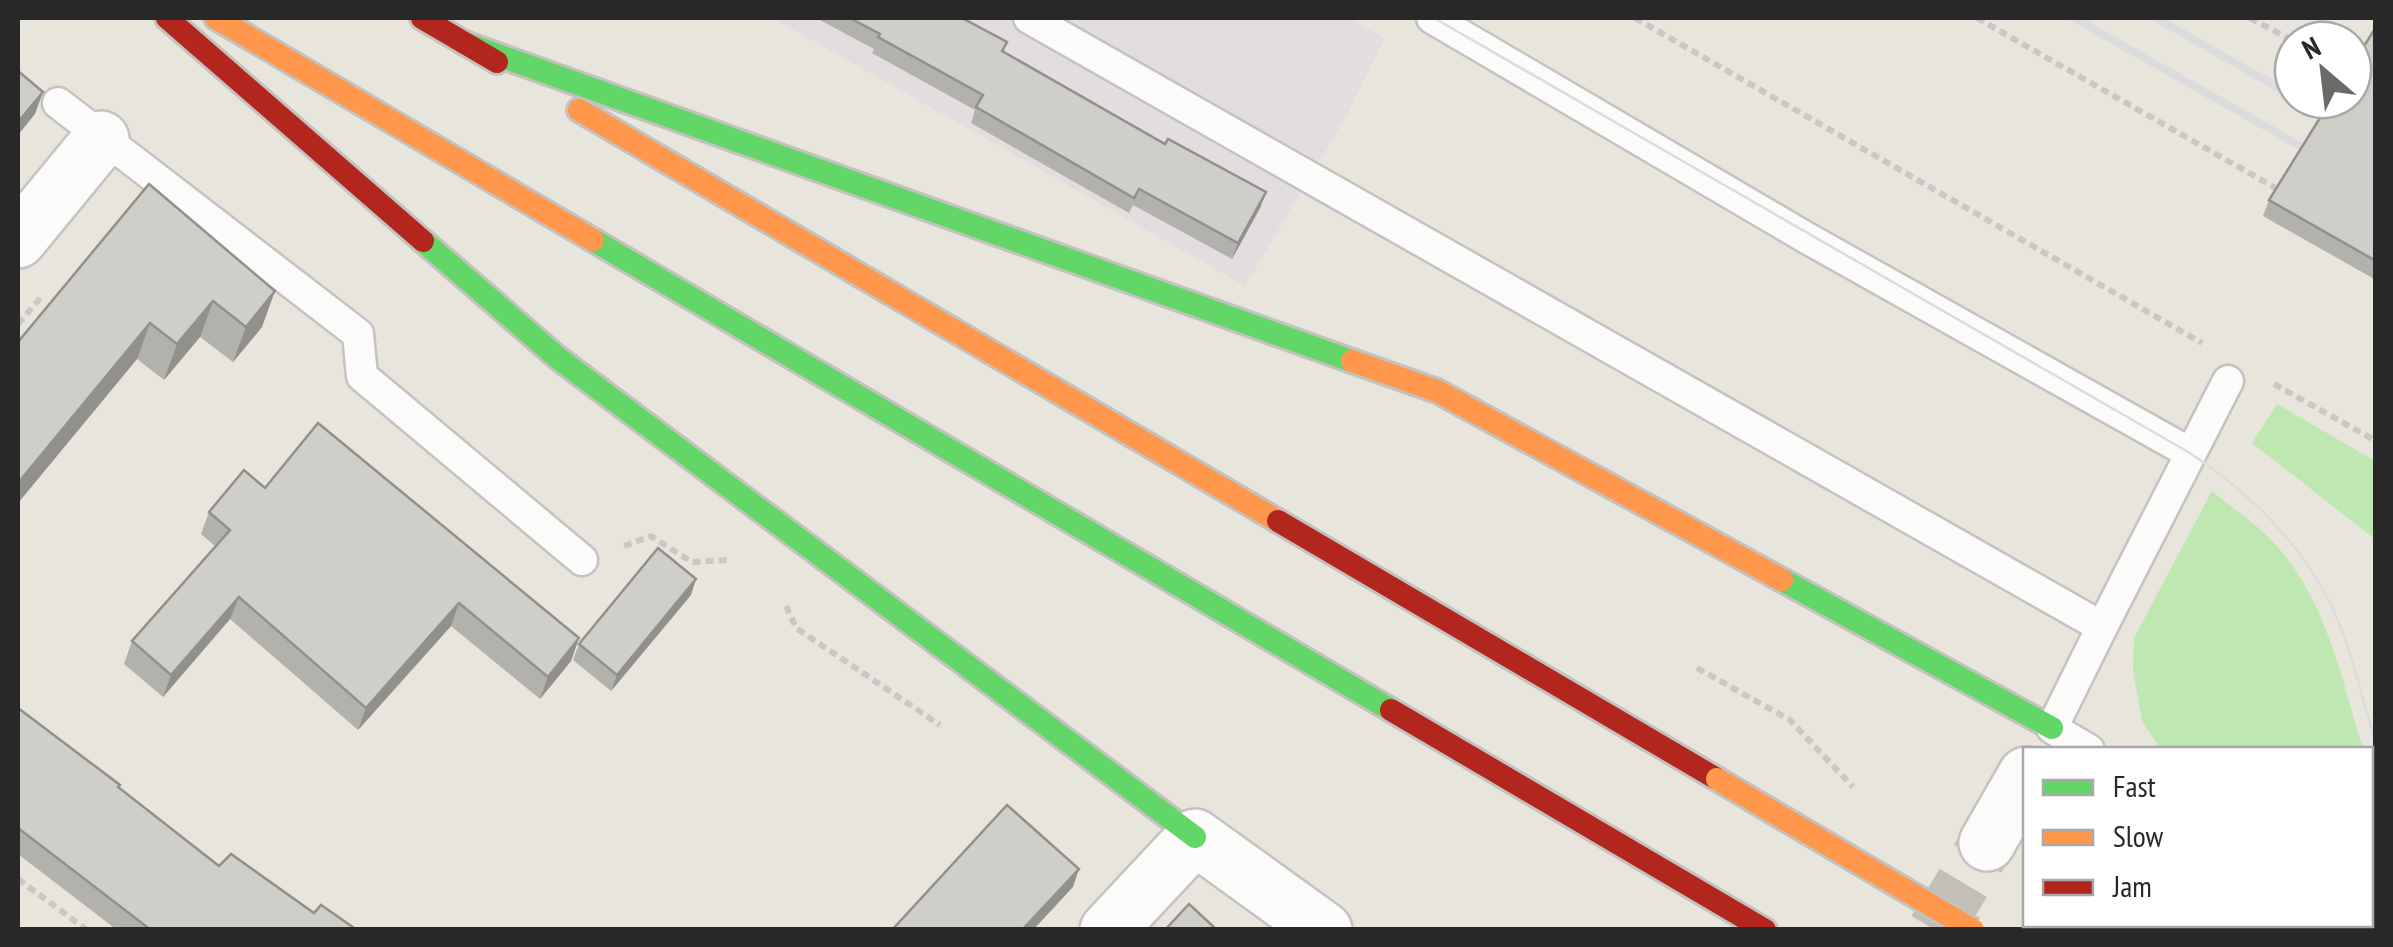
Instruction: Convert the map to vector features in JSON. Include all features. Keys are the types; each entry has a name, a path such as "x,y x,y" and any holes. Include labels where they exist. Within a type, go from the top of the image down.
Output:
{"highway":[{"path":"166,18 558,358 1194,837"},
{"path":"216,18 1765,930"},
{"path":"422,18 1973,930"},
{"path":"464,42 1437,391 2060,742"}],"street":[{"path":"18,240 101,139"},
{"path":"1987,843 2023,780"},
{"path":"1108,930 1194,837 1324,930"}],"lane":[{"path":"1029,18 2102,627"},
{"path":"1432,18 1805,237 2190,453"},
{"path":"58,103 358,334 362,376 582,560"},
{"path":"2060,742 2102,627 2228,381"}],"path":[{"path":"1635,18 2210,347"},
{"path":"1977,18 2279,190"},
{"path":"2250,18 2273,31"},
{"path":"2260,376 2376,441"},
{"path":"582,560 651,536 692,562 734,560"},
{"path":"781,596 796,628 950,732"},
{"path":"1696,668 1790,720"},
{"path":"18,879 87,930"}],"shaded area":[{"path":"773,18 1350,18 1385,39 1347,115 1245,286"}],"green space":[{"path":"2277,404 2375,461 2375,539 2252,443"},
{"path":"2212,491 2265,534 2302,581 2328,635 2362,747 2160,747 2142,721 2133,671 2134,638"},
{"path":"2373,786 2376,794 2373,889"}],"building":[{"path":"850,18 962,18 1007,42 1002,51 1165,144 1168,139 1266,192 1238,243 1139,189 1134,198 976,107 983,95"},
{"path":"2376,30 2376,261 2269,200 2319,120 2373,120"},
{"path":"18,71 43,92 18,122"},
{"path":"149,184 275,291 246,327 213,301 177,344 150,323 18,483 18,342"},
{"path":"318,423 579,638 548,677 459,603 366,708 239,597 171,675 132,641 230,530 209,512 244,470 265,488"},
{"path":"658,548 696,579 617,675 579,644"},
{"path":"18,708 219,866 231,854 314,913 321,905 357,930 151,930 18,828"},
{"path":"1007,805 1079,869 1022,930 892,930"},
{"path":"1189,904 1217,930 1165,930"}],"tunnel":[{"path":"1935,930 1987,843"}],"tram line":[{"path":"1434,18 2211,468 2268,516 2314,575 2342,632 2376,743"},
{"path":"2165,930 2225,930"}],"railway":[{"path":"2074,18 2376,189"},
{"path":"2156,18 2273,85"},
{"path":"2334,120 2376,144"}],"traffic: fast":[{"path":"464,43 1352,361"},
{"path":"593,240 1391,710"},
{"path":"423,241 558,358 1195,837"},
{"path":"1782,580 2052,728"}],"traffic: slow":[{"path":"216,18 593,240"},
{"path":"579,110 1278,521"},
{"path":"1352,361 1437,391 1782,580"},
{"path":"1717,779 1973,930"}],"traffic: jam":[{"path":"167,18 423,241"},
{"path":"422,18 497,62"},
{"path":"1278,521 1717,779"},
{"path":"1391,710 1765,930"}]}
